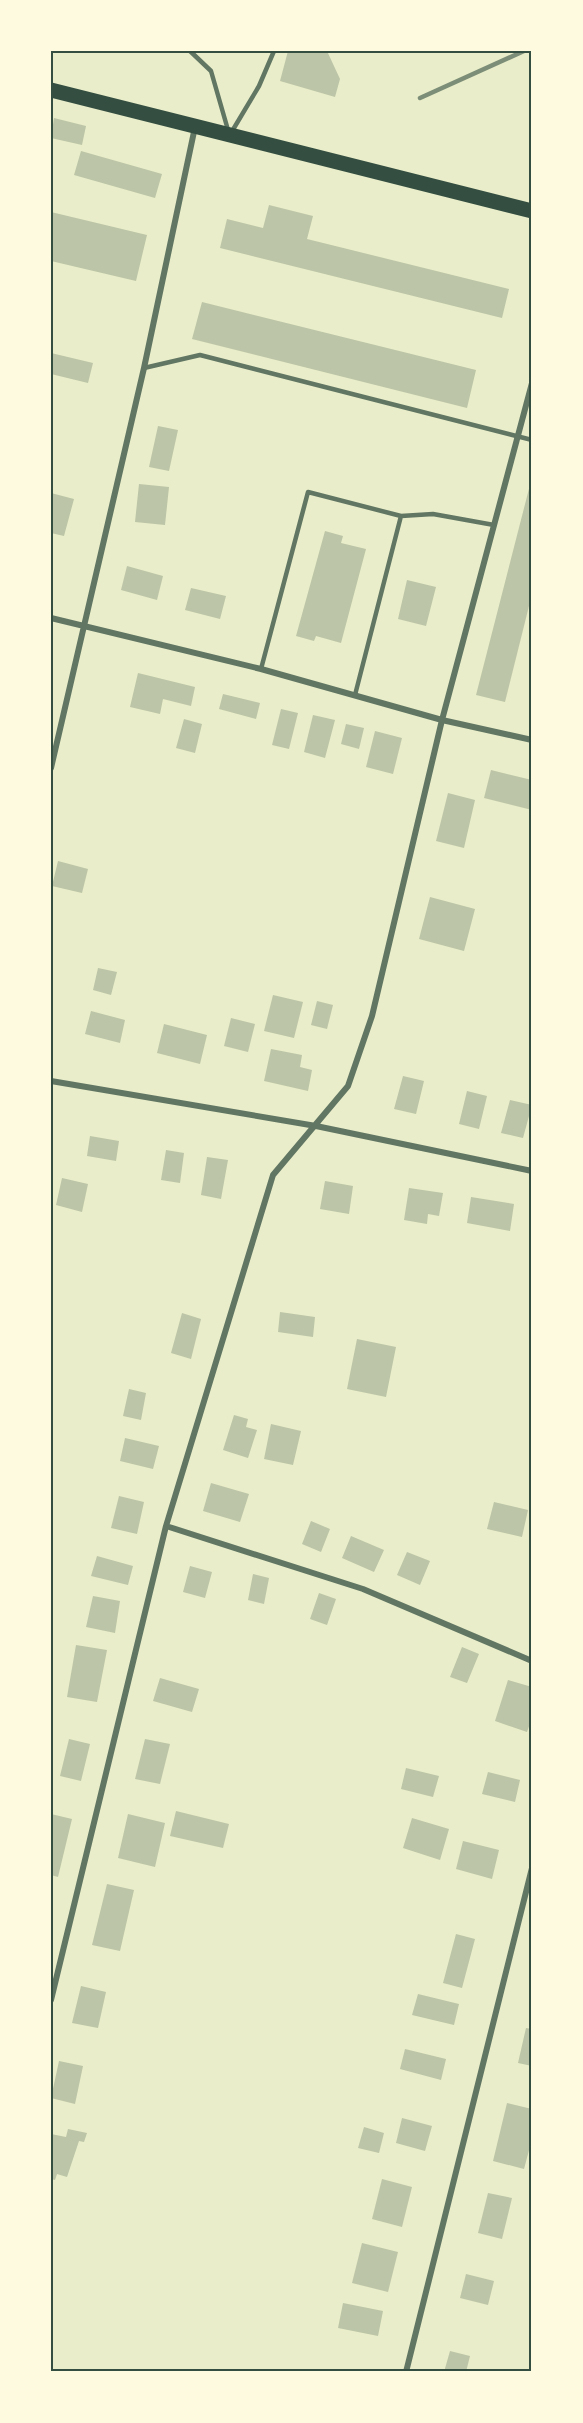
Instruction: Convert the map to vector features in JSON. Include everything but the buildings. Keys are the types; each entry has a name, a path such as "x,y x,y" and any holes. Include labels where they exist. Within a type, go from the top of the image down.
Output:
{"main road":[{"path":"51,90 532,211"}],"street":[{"path":"51,768 144,368 195,126"},
{"path":"51,2000 166,1526 273,1175 348,1086 372,1016 442,720 532,383"},
{"path":"51,618 261,669 442,720 532,741"},
{"path":"51,1081 316,1126 532,1171"},
{"path":"166,1526 363,1588 532,1661"},
{"path":"406,2372 532,1868"}],"lane":[{"path":"190,51 211,71 230,136"},
{"path":"230,136 259,86 274,51"},
{"path":"144,368 200,356 532,440"},
{"path":"261,669 308,492 401,516 433,514 494,525"},
{"path":"355,695 401,516"}],"railway":[{"path":"420,98 524,51"}]}
